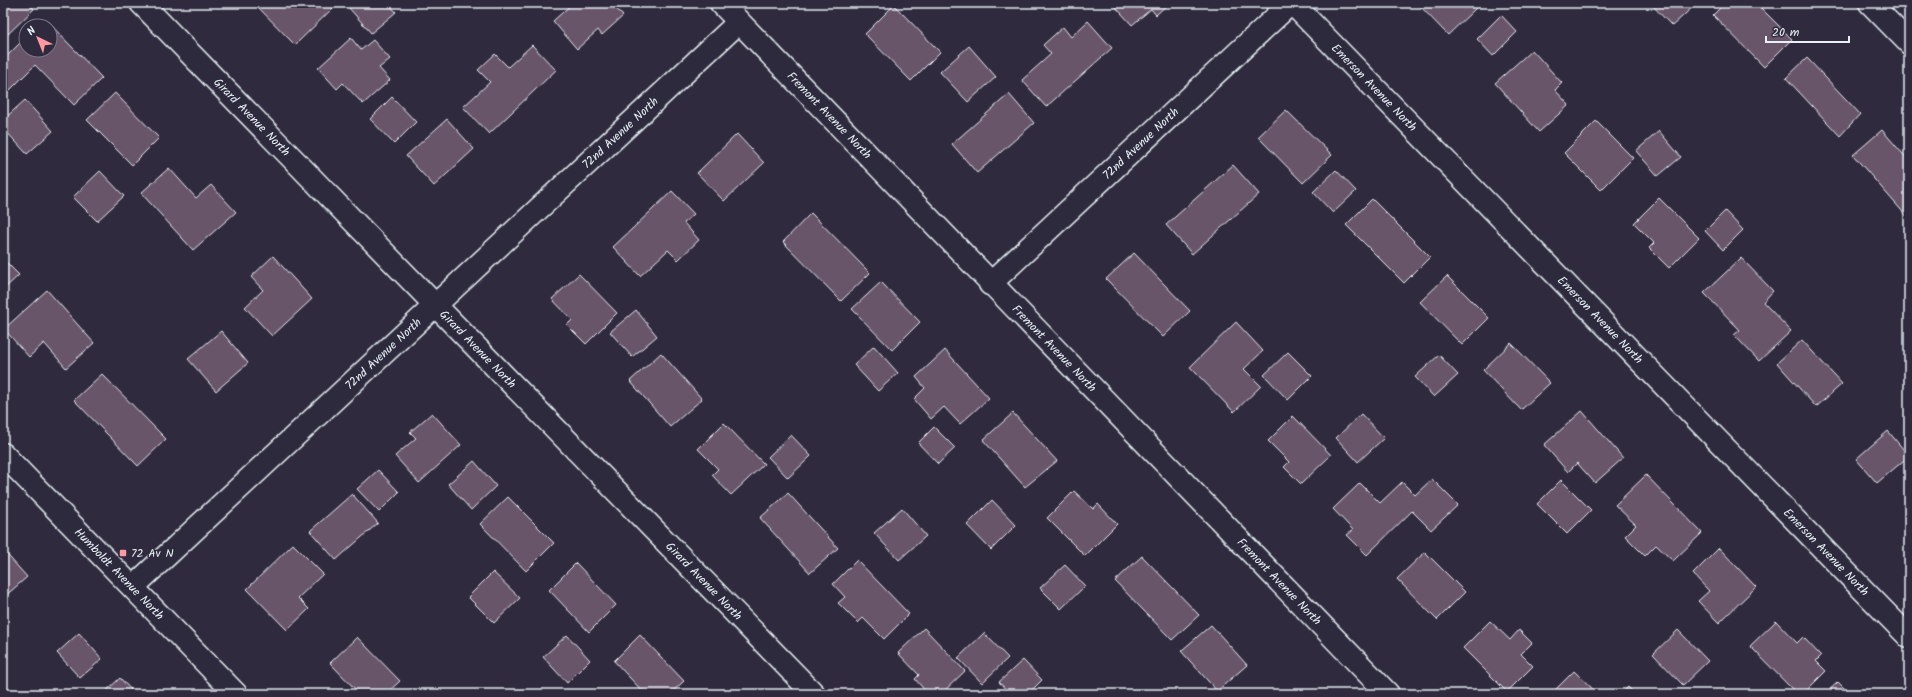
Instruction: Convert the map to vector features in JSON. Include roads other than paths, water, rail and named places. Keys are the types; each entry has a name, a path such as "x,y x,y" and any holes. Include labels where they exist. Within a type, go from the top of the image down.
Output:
{"street":[{"name":"Girard Avenue North","path":"141,3 814,694"},
{"name":"Fremont Avenue North","path":"721,3 990,284 1388,694"},
{"name":"72nd Avenue North","path":"990,284 1292,3"},
{"name":"Emerson Avenue North","path":"1292,3 1909,637"},
{"path":"1870,3 1909,43"},
{"name":"72nd Avenue North","path":"133,587 739,22"},
{"name":"Humboldt Avenue North","path":"3,454 236,694"}],"place":[{"name":"72 Av N","path":"123,553"}]}
